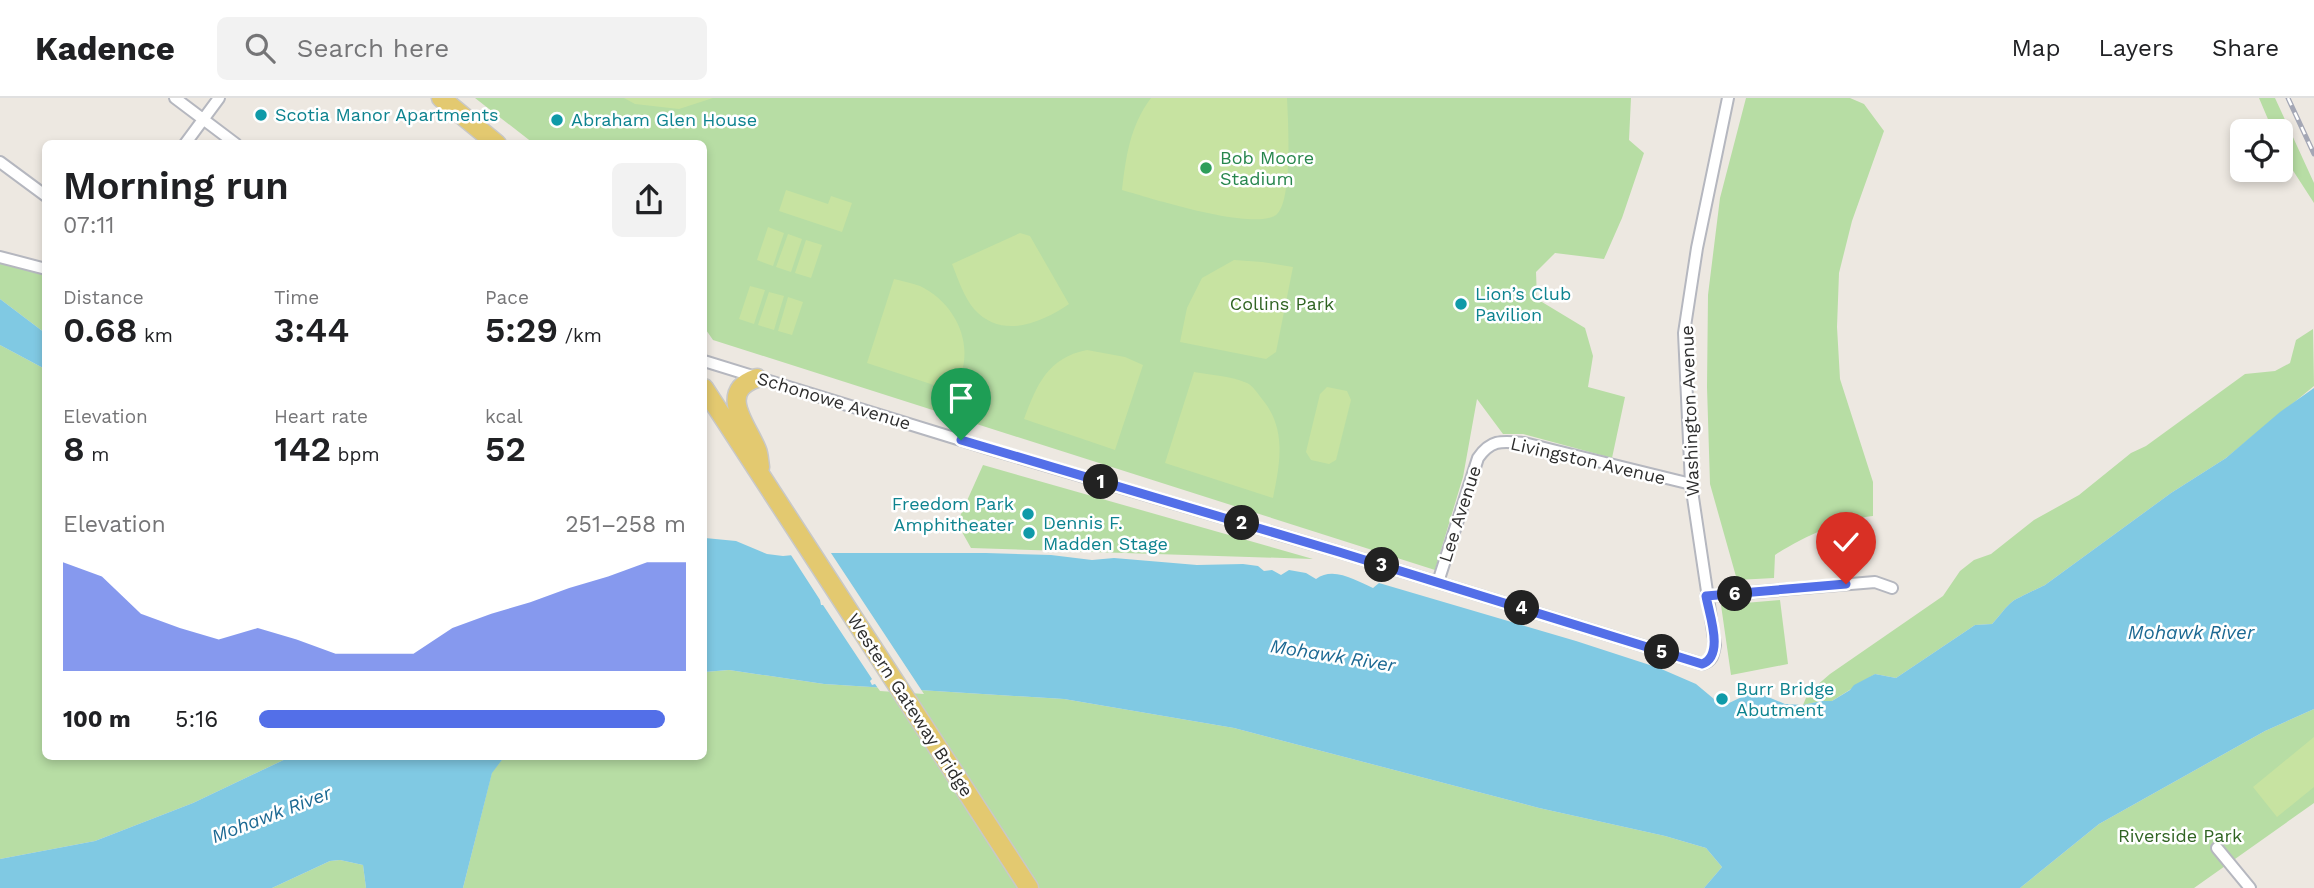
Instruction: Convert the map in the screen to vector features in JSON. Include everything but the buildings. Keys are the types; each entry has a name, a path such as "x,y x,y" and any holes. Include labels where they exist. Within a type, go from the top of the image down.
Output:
{"main road":[{"path":"448,100 493,140"},
{"path":"757,378 741,387 737,398 743,425 757,450 762,481"},
{"name":"Western Gateway Bridge","path":"707,393 1029,888"}],"street":[{"path":"175,98 230,140"},
{"path":"188,140 219,98"},
{"name":"Washington Avenue","path":"1688,660 1702,664 1708,662 1713,656 1715,645 1691,484 1684,333 1697,248 1728,98"},
{"path":"0,162 42,193"},
{"path":"0,257 42,268"},
{"name":"Schonowe Avenue","path":"707,362 1688,660"},
{"name":"Livingston Avenue","path":"1486,447 1501,441 1524,443 1691,484"},
{"name":"Lee Avenue","path":"1438,582 1465,494 1478,458 1486,447"},
{"path":"1706,596 1875,582 1892,588"},
{"path":"2217,848 2250,888"}],"green space":[{"name":"Collins Park","path":"475,98 1631,98 1629,140 1644,153 1622,218 1604,259 1555,253 1536,272 1537,299 1585,328 1593,356 1588,387 1625,397 1612,458 1523,434 1503,434 1477,399 1463,477 1435,570 713,340 707,331 707,140 529,140"},
{"path":"624,98 713,98 679,109 635,104"},
{"name":"Bob Moore Stadium","path":"1151,98 1287,98 1287,178 1285,194 1276,215 1264,219 1225,216 1122,190 1127,153 1134,130"},
{"path":"1746,98 1850,98 1864,104 1884,131 1852,221 1839,273 1837,327 1840,379 1873,482 1873,516 1822,530 1775,555 1774,578 1737,580 1710,484 1708,295 1720,198"},
{"path":"2259,98 2275,98 2285,119 2268,119"},
{"path":"2293,137 2314,183 2314,203 2293,170"},
{"path":"786,190 828,204 831,196 852,203 842,232 779,211"},
{"path":"768,227 784,233 773,266 757,260"},
{"path":"1020,233 1030,236 1069,304 1034,322 1009,326 997,324 985,318 970,304 952,264"},
{"path":"788,234 802,239 791,272 776,267"},
{"path":"806,240 822,245 811,278 795,273"},
{"path":"1234,260 1293,267 1276,352 1266,359 1180,342 1187,308 1202,278"},
{"path":"0,262 42,273 42,331 0,299"},
{"path":"894,279 920,286 930,292 954,317 963,338 964,349 963,365 955,392 867,363"},
{"path":"750,286 765,290 754,324 739,319"},
{"path":"769,292 784,296 774,330 758,325"},
{"path":"788,297 803,302 792,335 778,331"},
{"path":"2313,329 2314,386 2226,458 2171,493 2045,585 2013,601 1992,624 1975,625 1896,678 1875,674 1832,701 1803,705 1808,693 1830,674 1943,596 1960,571 1974,560 1991,554 2034,520 2079,495 2131,453 2146,446 2245,374 2275,371 2290,363 2296,340"},
{"path":"0,345 42,367 42,760 284,760 193,803 95,841 0,859"},
{"path":"1087,350 1125,357 1143,365 1115,450 1024,419 1039,384 1053,366 1062,359"},
{"path":"1194,372 1247,383 1270,410 1280,447 1273,498 1165,463"},
{"path":"1327,387 1347,391 1351,400 1336,460 1329,464 1311,460 1306,452 1320,394"},
{"path":"983,465 1313,559 971,548 957,523"},
{"path":"1780,600 1788,664 1731,675 1721,605"},
{"path":"729,670 824,684 1064,699 1234,728 1539,808 1665,836 1706,848 1722,867 1704,888 463,888 492,772 502,760 707,760 707,672"},
{"name":"Riverside Park","path":"2314,709 2314,803 2194,888 2020,888 2099,824 2265,731"},
{"path":"2314,737 2314,787 2277,817 2253,787"},
{"path":"340,860 363,865 366,888 272,888 330,861"}],"water":[{"path":"0,299 42,331 42,367 0,345"},
{"name":"Mohawk River","path":"2314,388 2314,709 2265,731 2099,824 2020,888 1704,888 1722,867 1706,848 1665,836 1539,808 1234,728 1064,699 824,684 729,670 707,672 707,538 736,541 767,554 783,556 814,553 1051,555 1092,560 1114,558 1197,565 1243,564 1258,566 1264,571 1272,570 1281,575 1289,570 1306,573 1316,579 1323,575 1337,574 1373,588 1379,583 1659,668 1696,684 1720,704 1727,704 1750,693 1761,694 1785,704 1803,705 1832,701 1875,674 1896,678 1975,625 1992,624 2013,601 2045,585 2171,493 2226,458 2280,412"},
{"name":"Mohawk River","path":"284,760 502,760 492,773 463,888 366,888 363,865 340,860 330,861 272,888 0,888 0,859 95,841 193,803"}],"pier":[{"path":"829,550 924,694 880,691 875,684 872,685 872,679 821,605 789,552"}],"railway":[{"path":"2288,98 2314,154"}],"place":[{"name":"Scotia Manor Apartments","path":"261,115"},
{"name":"Abraham Glen House","path":"557,120"},
{"name":"Bob Moore Stadium","path":"1206,168"},
{"name":"Lion’s Club Pavilion","path":"1461,304"},
{"name":"Freedom Park Amphitheater","path":"1028,514"},
{"name":"Dennis F. Madden Stage","path":"1029,533"},
{"name":"Burr Bridge Abutment","path":"1722,699"}],"route":[{"path":"961,440 1339,552 1702,664 1713,656 1715,645 1706,596 1846,584"}]}
